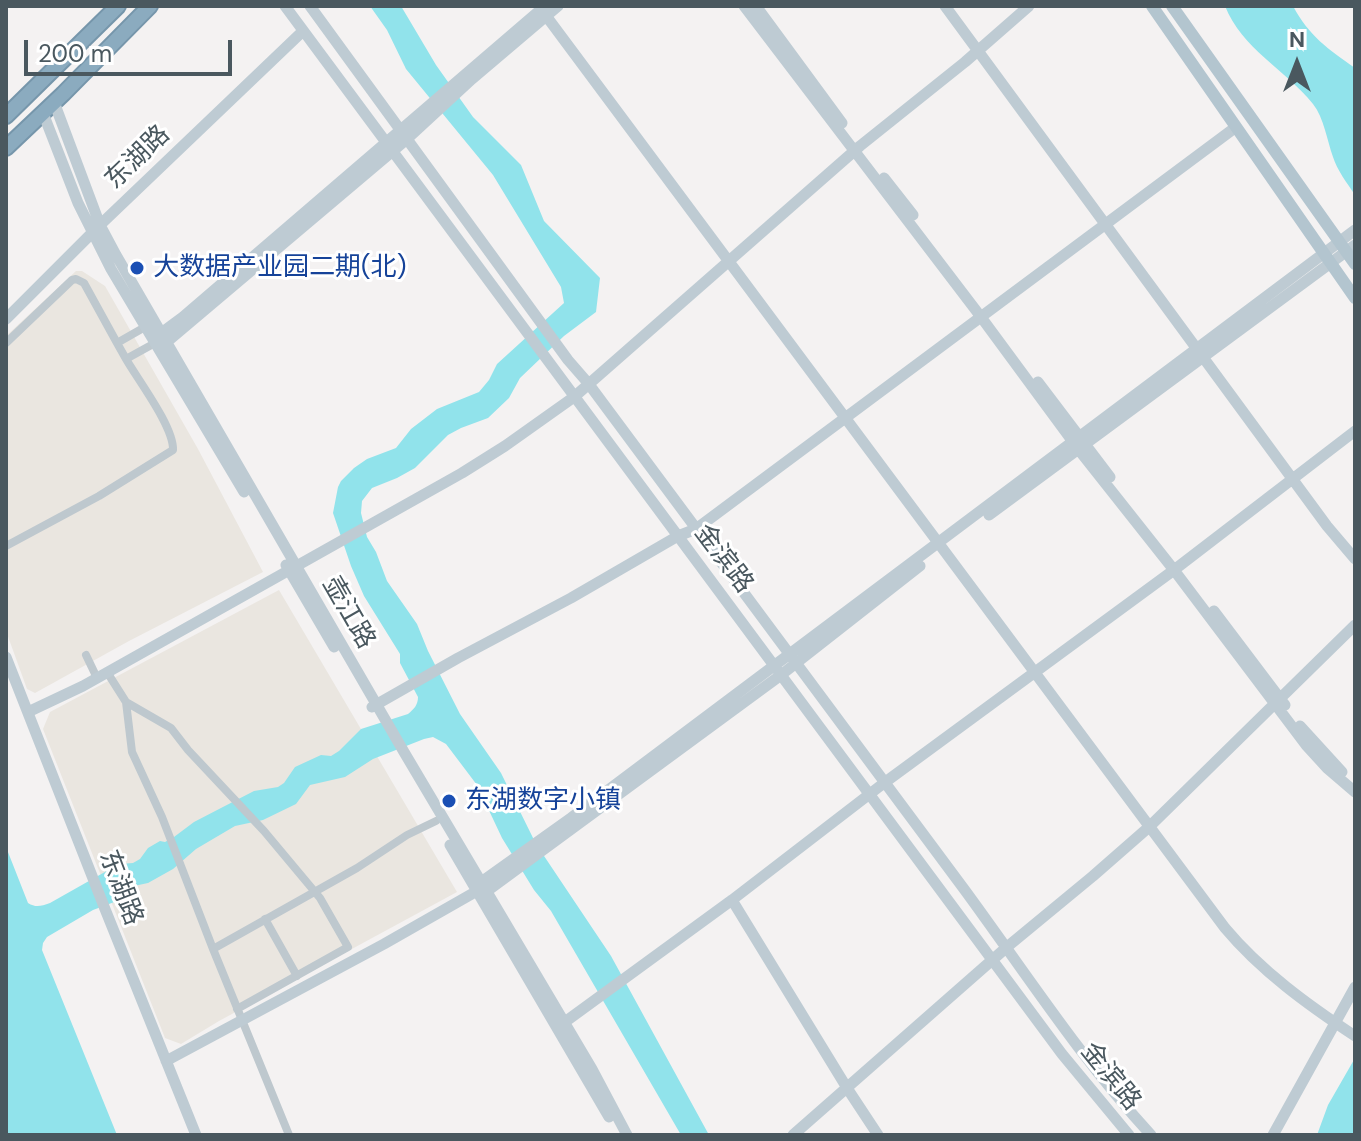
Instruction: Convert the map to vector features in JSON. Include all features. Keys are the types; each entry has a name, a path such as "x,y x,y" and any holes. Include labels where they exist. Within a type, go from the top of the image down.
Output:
{"highway":[{"path":"6,116 118,6"},
{"path":"6,148 150,6"}],"main road":[{"path":"1152,6 1355,298"},
{"path":"1172,6 1347,246 1355,264"}],"street":[{"name":"金滨路","path":"285,6 1062,1054 1129,1135"},
{"name":"金滨路","path":"310,6 568,360 1007,947 1092,1066 1151,1135"},
{"path":"126,359 159,341 544,10 558,6"},
{"path":"744,6 857,148 1327,768 1355,792"},
{"path":"756,6 857,148"},
{"path":"945,6 1327,526 1355,559"},
{"path":"28,712 102,675 505,446 574,397 857,148 1029,6"},
{"path":"544,10 1233,938 1274,976 1353,1035"},
{"name":"东湖路","path":"6,319 303,31"},
{"name":"壶江路","path":"49,108 96,229 145,327 159,341"},
{"path":"376,711 395,693 678,536 696,529 1236,127"},
{"name":"壶江路","path":"96,229 561,1025 618,1135"},
{"path":"239,1014 384,944 480,889 1347,246 1355,230"},
{"path":"6,343 72,280 84,283 170,431 174,445 173,450 99,496 6,546"},
{"path":"117,343 145,327"},
{"path":"561,1025 1176,568 1355,431"},
{"path":"793,1135 1149,827 1355,625"},
{"path":"86,655 126,702 171,728 264,831 320,898 348,947 297,976 166,1061"},
{"name":"东湖路","path":"6,657 196,1135"},
{"path":"1277,701 1336,767 1355,783"},
{"path":"126,702 132,752 162,817 289,1135"},
{"name":"壶江路","path":"401,754 436,821 480,889"},
{"path":"213,949 436,821"},
{"path":"732,900 878,1135"},
{"path":"969,926 982,914"},
{"path":"265,919 297,976"},
{"path":"1015,989 1029,979"},
{"path":"1273,1135 1355,987"},
{"name":"壶江路","path":"561,1025 592,1069 627,1135"}],"shaded area":[{"path":"76,271 82,271 105,286 198,449 263,572 35,693 27,689 6,631 6,336"},
{"path":"279,590 457,892 181,1044 165,1038 43,729 50,712"}],"water":[{"path":"370,6 401,6 436,65 473,117 521,165 544,221 600,278 596,312 564,336 520,378 509,398 488,418 448,435 415,468 372,488 362,501 361,513 367,537 387,581 417,624 460,714 501,773 536,844 611,956 709,1135 681,1135 551,911 534,890 502,838 477,785 446,744 433,737 373,759 345,777 310,785 296,804 263,820 235,826 196,849 173,869 148,883 134,886 117,901 93,910 47,937 42,950 117,1135 6,1135 6,847 28,903 39,906 50,903 119,864 133,863 148,848 160,841 165,842 194,822 254,791 278,787 295,767 321,755 331,756 361,729 408,714 418,697 400,663 400,654 364,596 351,566 333,513 338,487 354,468 367,459 396,448 411,429 437,409 479,392 497,364 564,303 561,287 493,175 406,69 387,30"},
{"path":"1225,6 1293,6 1313,34 1355,68 1355,195 1337,167 1323,122 1313,104 1242,35"},
{"path":"1355,1058 1355,1135 1317,1135 1328,1105"}],"place":[{"name":"大数据产业园二期(北)","path":"137,268"},
{"name":"东湖数字小镇","path":"449,801"}]}
